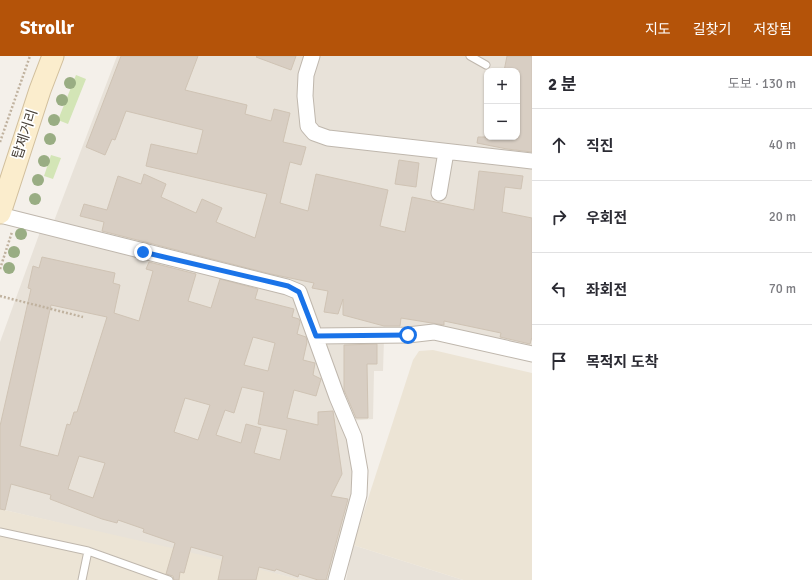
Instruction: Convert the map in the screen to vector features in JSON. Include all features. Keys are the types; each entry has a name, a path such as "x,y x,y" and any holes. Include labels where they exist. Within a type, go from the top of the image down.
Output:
{"main road":[{"name":"탑제거리","path":"0,214 40,90 53,56"}],"street":[{"path":"312,56 306,75 305,96 308,126 314,133 328,138 532,161"},
{"path":"439,193 446,152"},
{"path":"0,214 288,286 299,292 337,397 354,436 360,471 359,495 336,580"},
{"path":"316,336 408,335 434,332 532,354"}],"lane":[{"path":"470,56 486,65"},
{"path":"0,532 88,551 169,580"},
{"path":"82,580 88,551"}],"path":[{"path":"0,142 30,56"},
{"path":"0,296 83,317"}],"shaded area":[{"path":"117,56 532,56 532,348 431,327 321,333 305,289 100,237 54,221"},
{"path":"40,232 255,283 291,297 297,305 350,443 355,479 332,580 302,580 0,509 0,342"},
{"path":"322,339 384,339 383,371 374,371 373,419 349,421"},
{"path":"433,350 532,373 532,580 463,580 353,545 413,360 419,351"},
{"path":"0,509 185,551 302,580 0,580"},
{"path":"353,545 463,580 346,580"}],"green space":[{"path":"76,75 86,79 68,124 58,120"},
{"path":"51,155 61,158 53,179 44,176"}],"building":[{"path":"121,56 198,56 185,90 247,105 245,114 271,121 274,109 290,113 283,142 306,147 301,165 290,162 280,203 308,211 316,174 388,190 380,226 405,232 412,197 474,210 479,171 523,176 521,189 505,187 502,212 532,218 532,337 530,344 500,337 501,333 444,321 444,325 401,318 400,326 384,326 343,315 343,299 338,314 324,312 328,291 312,288 314,283 271,274 102,231 104,222 80,216 84,204 107,210 118,176 141,184 144,174 166,184 161,197 196,213 202,199 222,208 216,222 255,238 267,194 146,166 151,144 197,154 203,130 126,111 115,140 112,139 105,155 86,147"},
{"path":"296,56 291,70 256,57"},
{"path":"507,56 532,56 532,152 477,143 478,137 484,137 484,140 520,140 520,68 505,68"},
{"path":"399,160 419,163 416,187 395,184"},
{"path":"42,257 115,273 113,283 120,285 114,313 139,321 153,271 146,269 149,262 196,274 188,301 211,308 220,279 258,289 255,299 294,309 292,317 299,319 300,322 297,334 306,337 307,342 303,360 315,363 313,375 321,379 316,396 294,390 287,418 318,425 318,412 333,411 342,474 331,496 348,499 326,580 318,580 299,574 298,577 276,569 275,571 259,567 256,580 218,580 223,556 191,547 184,573 180,572 179,580 174,580 173,576 166,574 175,543 143,532 144,529 118,520 117,523 102,519 50,499 51,495 11,484 5,510 0,509 0,426 31,289 28,288 33,266 39,268","holes":["51,305 107,317 77,412 74,412 70,425 67,424 58,456 20,446","253,337 275,343 268,371 244,365","242,387 264,392 258,424 287,430 280,460 254,453 261,428 246,424 241,443 216,435 225,410 234,413","185,398 210,405 198,440 174,432","79,456 105,463 93,498 68,489"]},
{"path":"377,344 377,364 367,364 368,418 356,418 344,390 344,345"}],"route":[{"path":"143,252 288,286 299,292 316,336 408,335"}]}
